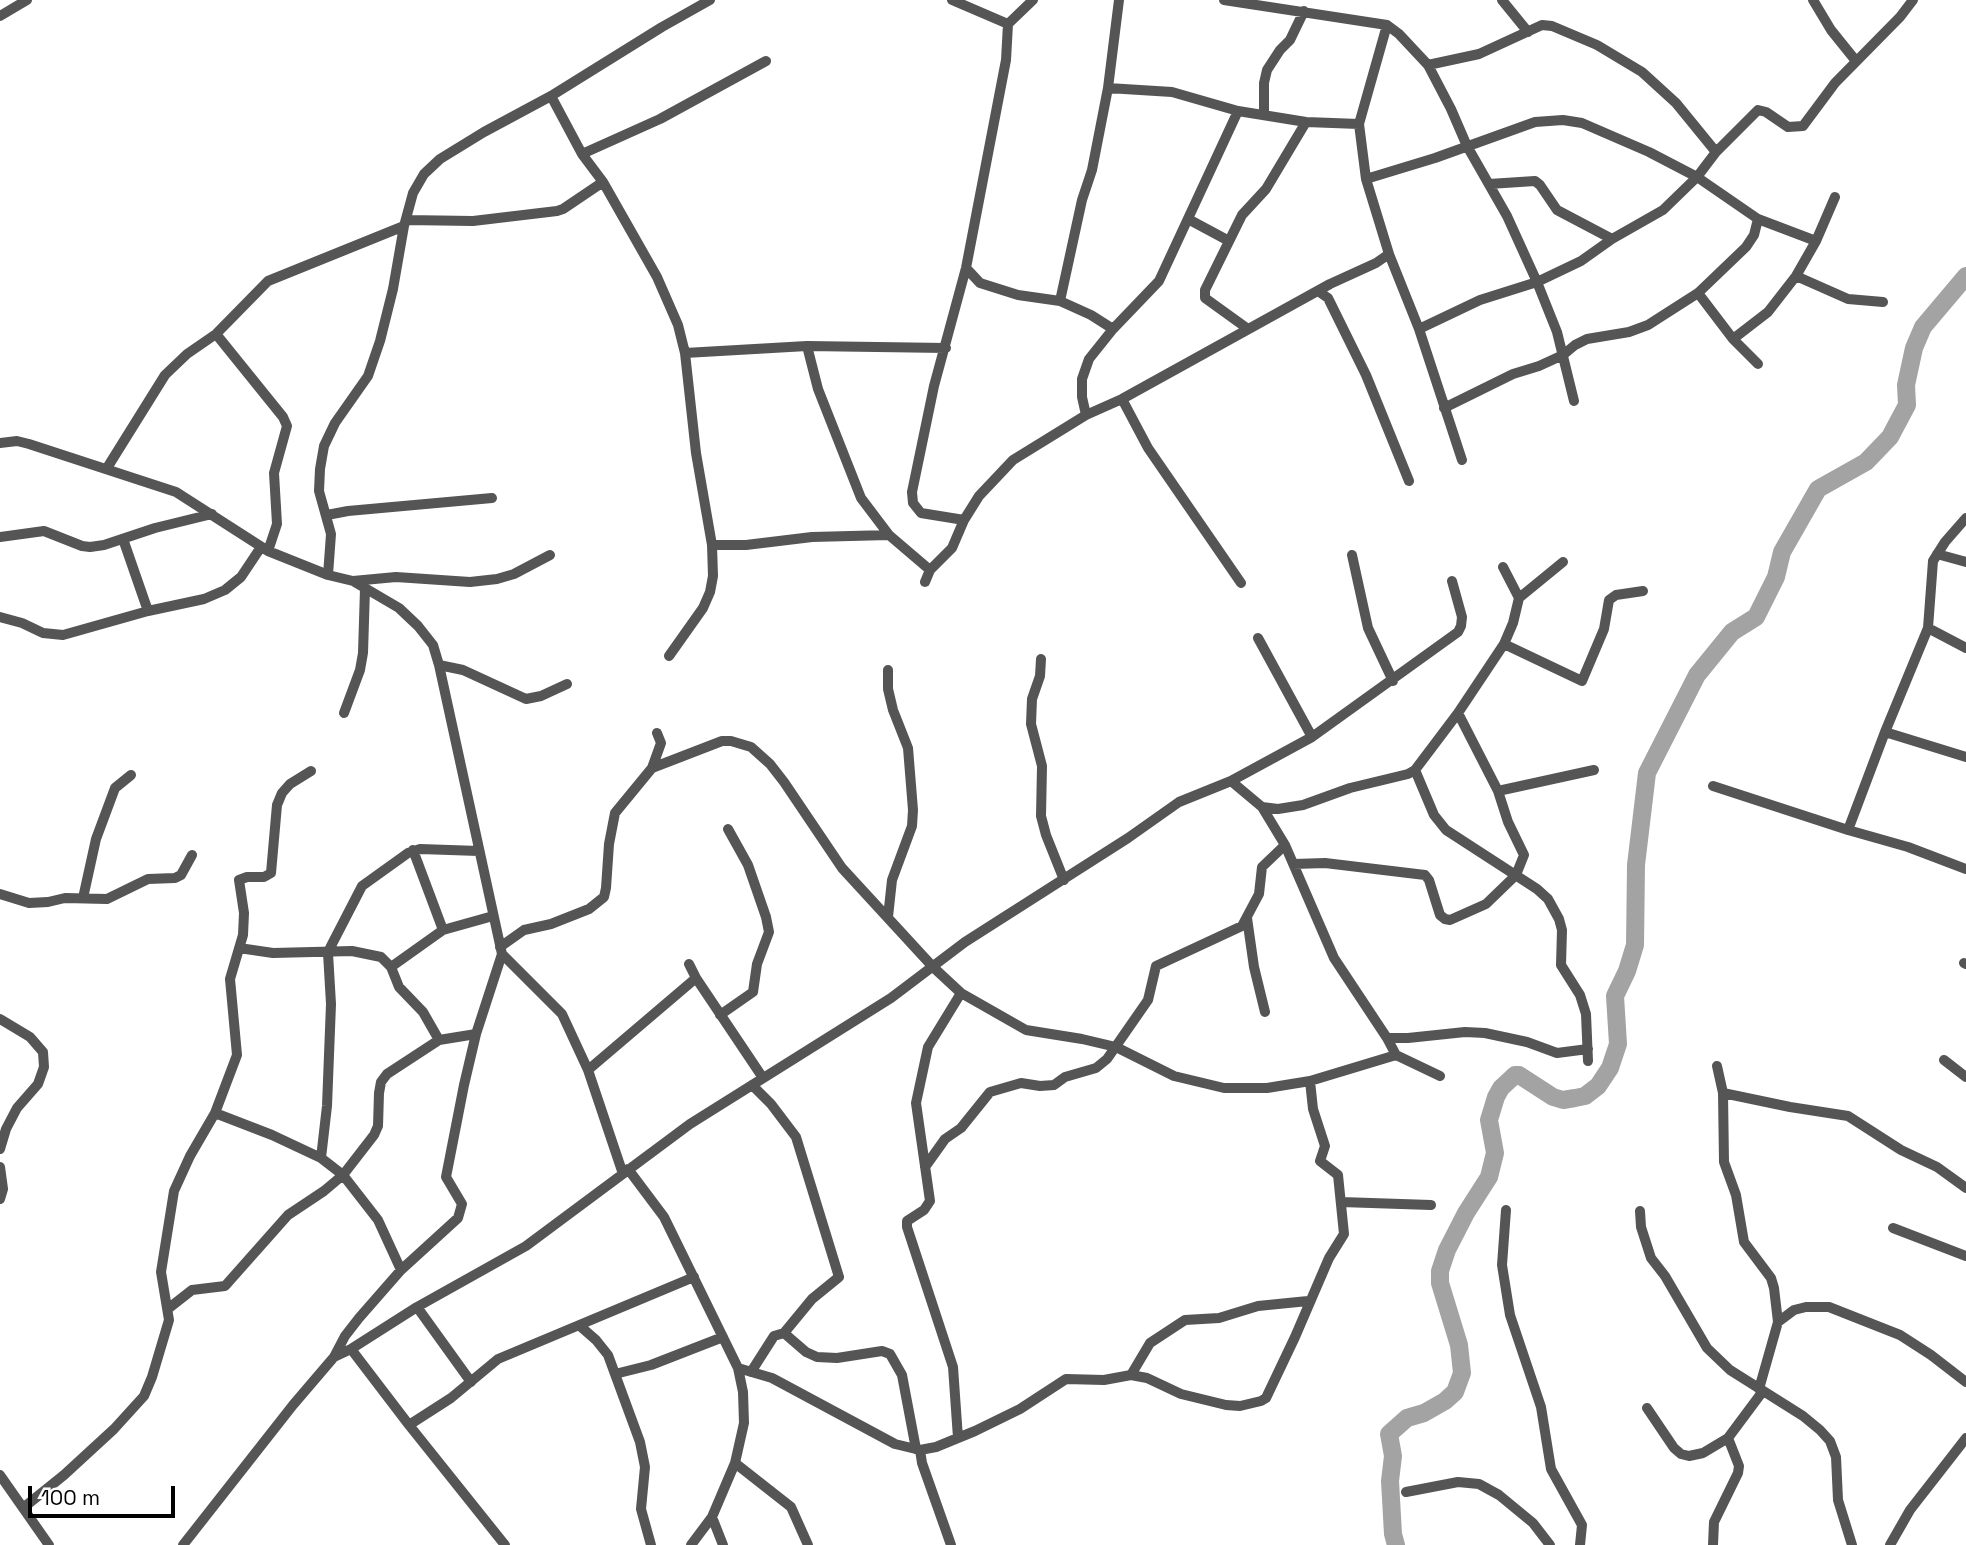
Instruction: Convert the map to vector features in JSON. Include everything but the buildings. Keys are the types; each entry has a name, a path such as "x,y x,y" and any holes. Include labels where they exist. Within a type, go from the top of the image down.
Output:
{"street":[{"path":"0,16 27,0"},
{"path":"328,575 331,534 319,491 324,446 335,423 368,376 393,289 413,193 425,174 440,159 484,132 551,96 710,0"},
{"path":"952,0 1008,24"},
{"path":"964,520 920,513 913,503 912,492 934,386 966,268 1006,60 1008,24 1033,0"},
{"path":"1060,301 1082,200 1092,170 1108,88 1119,0"},
{"path":"1224,0 1299,7 1387,25 1428,65 1467,146 1507,216 1537,282 1557,332 1574,401"},
{"path":"1502,0 1528,32"},
{"path":"1813,0 1831,30 1856,61"},
{"path":"1419,329 1480,300 1537,282 1581,261 1612,239 1663,210 1698,177 1716,152 1758,110 1766,112 1788,127 1803,126 1835,83 1900,17 1913,0"},
{"path":"1264,114 1264,83 1267,70 1290,40 1299,7"},
{"path":"1387,25 1359,124 1366,178 1389,254 1419,329 1462,460"},
{"path":"1428,65 1479,54 1542,25 1552,26 1597,45 1642,72 1676,103 1716,152"},
{"path":"582,153 660,119 766,61"},
{"path":"1108,88 1172,92 1238,111 1306,122 1359,124"},
{"path":"551,96 582,153 603,182 657,276 678,325 685,353 696,453 712,545 710,592 703,608 669,656"},
{"path":"1086,415 1082,397 1083,379 1089,359 1159,281 1238,111"},
{"path":"1366,178 1398,170 1535,122 1563,120 1582,123 1649,152 1698,177 1758,219 1816,241"},
{"path":"1248,329 1205,298 1204,294 1242,215 1266,189 1306,122"},
{"path":"1489,184 1530,179 1535,181 1540,184 1557,210 1612,239"},
{"path":"107,468 175,363 216,334 268,281 405,223 473,221 557,211 603,182"},
{"path":"1733,339 1768,312 1797,276 1835,197"},
{"path":"1188,219 1229,241"},
{"path":"1444,408 1513,374 1563,355 1575,345 1587,340 1629,332 1648,325 1698,293 1746,247 1754,234 1758,219"},
{"path":"925,582 930,570 949,552 979,496 1013,460 1086,415 1122,399 1389,254"},
{"path":"966,268 980,284 1018,295 1060,301 1091,314 1113,330"},
{"path":"1797,276 1848,299 1883,302"},
{"path":"1328,298 1330,284"},
{"path":"1318,291 1328,298 1366,375 1409,481"},
{"path":"1698,293 1733,339 1758,364"},
{"path":"0,617 22,623 43,634 63,635 148,611 204,599 225,590 241,577 265,549 277,524 274,473 287,426 283,417 216,334"},
{"path":"685,353 807,346 946,348"},
{"path":"807,346 818,389 861,498 889,535 930,570"},
{"path":"1122,399 1161,467 1241,583"},
{"path":"0,443 17,441 176,492 265,549 328,575 353,581 396,577 470,582 497,579 514,574 550,555"},
{"path":"327,515 348,510 492,498"},
{"path":"0,537 44,531 90,547 212,514"},
{"path":"1848,830 1928,628 1933,561 1966,517"},
{"path":"712,545 746,545 812,537 889,535"},
{"path":"123,539 148,611"},
{"path":"1937,554 1966,562"},
{"path":"1352,555 1368,628 1393,681"},
{"path":"1262,807 1278,809 1303,805 1350,788 1415,770 1458,713 1504,644 1519,598 1563,562"},
{"path":"1503,567 1519,598"},
{"path":"183,1545 334,1357 359,1318 401,1270 453,1224 462,1209 460,1199 446,1178 476,1034 501,951 433,645 399,608 353,581"},
{"path":"334,1357 526,1246 690,1124 891,998 965,942 1064,880 1179,802 1231,781 1312,737 1393,681 1458,632 1462,617 1452,581"},
{"path":"344,713 360,670 363,653 365,589"},
{"path":"1504,644 1583,681 1604,629 1609,600 1624,593 1643,591"},
{"path":"1928,628 1966,648"},
{"path":"1258,638 1312,737"},
{"path":"1041,659 1040,676 1032,699 1031,724 1042,766 1041,816 1064,880"},
{"path":"439,665 463,670 526,699 541,696 567,684"},
{"path":"888,670 888,689 893,710 908,748 912,818 909,837 892,880 888,916"},
{"path":"1294,864 1325,863 1425,875 1440,915 1450,920 1486,904 1516,875 1523,852 1508,822 1498,791 1458,713"},
{"path":"1885,732 1966,757"},
{"path":"501,951 524,930 551,924 589,909 604,897 615,813 652,768 661,743 657,733"},
{"path":"652,768 722,741 751,747 770,764 784,782 842,868 933,967 961,993 1027,1030 1116,1047 1174,1076 1224,1088 1267,1088 1310,1081 1396,1055"},
{"path":"1387,1038 1485,1033 1557,1053 1588,1055 1586,1014 1580,995 1561,965 1562,930 1548,899 1439,823 1415,770"},
{"path":"1498,791 1594,770"},
{"path":"23,1508 114,1429 144,1396 152,1377 169,1320 161,1272 174,1191 190,1156 215,1113 237,1055 230,979 243,935 244,913 239,880 264,877 271,873 277,805 282,793 299,777 311,771"},
{"path":"83,898 96,839 115,788 131,775"},
{"path":"1231,781 1262,807 1285,845 1334,958 1396,1055 1440,1076"},
{"path":"1713,786 1908,847 1966,869"},
{"path":"720,1015 753,992 757,964 769,932 748,865 728,829"},
{"path":"925,1167 945,1139 968,1121 990,1092 1021,1083 1040,1086 1054,1084 1065,1077 1096,1068 1107,1059 1149,1000 1156,966 1242,926 1259,894 1262,867 1285,845"},
{"path":"321,1158 326,1128 331,1004 328,953 362,886 413,850 479,851"},
{"path":"413,850 443,930"},
{"path":"0,894 29,903 83,898 107,900 148,879 175,878 181,874 192,855"},
{"path":"391,967 443,930 494,916"},
{"path":"1247,918 1254,967 1265,1012"},
{"path":"239,948 273,953 368,953 381,957 391,967 398,988 424,1012 439,1040"},
{"path":"501,951 562,1014 588,1070 625,1171 664,1217 738,1368 743,1392 744,1423 736,1463 712,1517 691,1545"},
{"path":"688,964 763,1078"},
{"path":"588,1070 696,978"},
{"path":"958,1437 953,1367 907,1221 929,1206 916,1103 928,1047 961,993"},
{"path":"0,1019 30,1037 43,1052 44,1067 38,1084 17,1108 6,1129 0,1149"},
{"path":"169,1308 192,1290 225,1286 288,1215 343,1175 378,1126 381,1082 387,1074 439,1040 476,1034"},
{"path":"1944,1060 1966,1077"},
{"path":"1647,1408 1681,1454 1689,1456 1703,1453 1728,1438 1761,1390 1778,1322 1771,1278 1744,1242 1736,1195 1724,1162 1723,1093 1717,1066"},
{"path":"738,1368 772,1378 895,1444 918,1450 936,1447 1020,1409 1066,1379 1104,1380 1131,1375 1147,1378 1181,1394 1226,1405 1240,1406 1261,1401 1266,1398 1295,1337 1308,1301 1344,1234 1338,1175 1320,1161 1325,1146 1313,1109 1310,1081"},
{"path":"751,1372 774,1336 784,1332 812,1299 839,1280 796,1137 771,1104 752,1085"},
{"path":"1723,1093 1848,1116 1901,1150 1937,1167 1966,1188"},
{"path":"215,1113 321,1158 343,1175 378,1220 401,1270"},
{"path":"0,1167 3,1189 0,1199"},
{"path":"1341,1202 1432,1205"},
{"path":"1506,1210 1502,1265 1510,1315 1541,1407 1551,1469 1581,1525 1580,1545"},
{"path":"1640,1211 1643,1237 1651,1258 1665,1276 1707,1348 1730,1370 1812,1423 1830,1441 1836,1457 1838,1500 1852,1545"},
{"path":"1893,1228 1966,1256"},
{"path":"409,1425 471,1382 498,1359 694,1277"},
{"path":"1131,1375 1150,1343 1180,1322 1219,1318 1258,1306 1308,1301"},
{"path":"417,1307 471,1382"},
{"path":"1778,1322 1794,1310 1829,1307 1900,1335 1966,1382"},
{"path":"580,1326 608,1355 640,1442 645,1467 641,1509 652,1545"},
{"path":"784,1332 806,1352 817,1357 837,1358 881,1351 890,1354 902,1375 918,1450 951,1545"},
{"path":"615,1374 651,1365 723,1336"},
{"path":"351,1349 505,1545"},
{"path":"1713,1545 1714,1522 1739,1466 1728,1438"},
{"path":"1890,1545 1910,1510 1966,1438"},
{"path":"736,1463 791,1507 808,1545"},
{"path":"0,1475 49,1545"},
{"path":"1406,1492 1458,1482 1479,1484 1499,1494 1533,1523 1550,1545"},
{"path":"712,1517 723,1545"}],"waterway":[{"path":"1396,1545 1390,1481 1393,1456 1389,1434 1407,1418 1424,1413 1445,1401 1455,1392 1462,1373 1459,1345 1440,1283 1440,1271 1447,1250 1466,1213 1489,1177 1495,1153 1489,1120 1496,1097 1515,1075 1553,1097 1563,1100 1585,1096 1598,1086 1610,1068 1618,1044 1615,996 1635,945 1636,865 1647,773 1697,675 1732,632 1756,617 1776,577 1782,552 1818,489 1866,462 1890,437 1907,405 1906,385 1914,348 1923,327 1966,276"}]}
